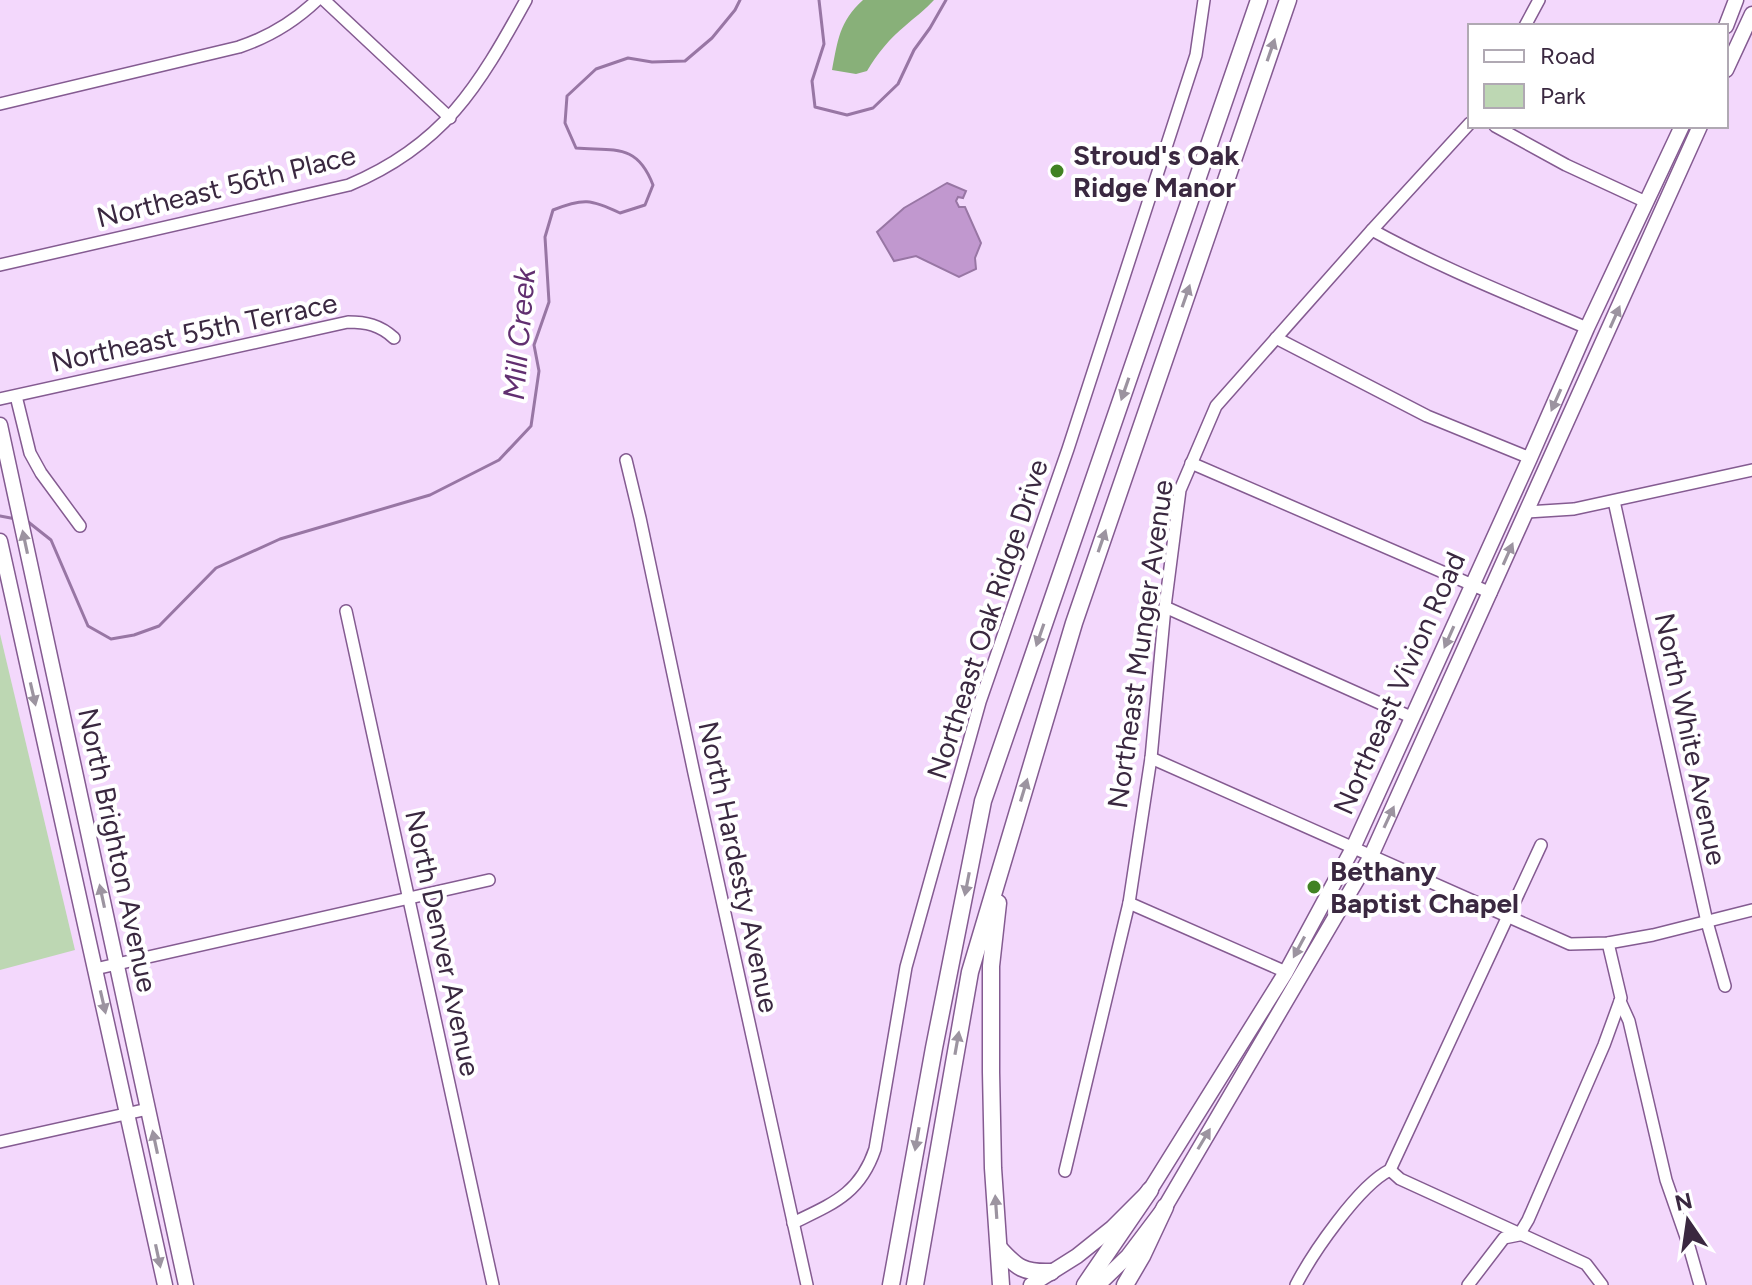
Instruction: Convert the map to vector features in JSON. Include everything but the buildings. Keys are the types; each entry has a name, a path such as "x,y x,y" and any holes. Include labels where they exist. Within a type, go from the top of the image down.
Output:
{"highway":[{"path":"891,1285 983,801 1259,0"},
{"path":"915,1285 970,972 1074,623 1288,0"},
{"path":"1001,1285 993,1168 991,966 1002,864"},
{"path":"1085,1285 1150,1190"},
{"path":"1125,1285 1165,1207"},
{"path":"999,1248 1014,1265 1032,1273 1051,1272"}],"main road":[{"path":"1727,24 1736,0"},
{"path":"1728,66 1752,14"},
{"name":"Northeast Vivion Road","path":"1031,1285 1077,1256 1112,1228 1150,1190 1286,972 1353,848 1587,328 1681,128"},
{"name":"Northeast Vivion Road","path":"1098,1285 1128,1256 1165,1207 1371,856 1699,128"},
{"name":"North Brighton Avenue","path":"0,425 186,1285"},
{"name":"North Brighton Avenue","path":"0,541 165,1285"}],"street":[{"path":"0,104 239,47 279,30 317,0"},
{"path":"324,0 450,118"},
{"name":"Northeast 56th Place","path":"0,265 349,185 367,177 408,154 450,118 472,90 526,0"},
{"name":"Northeast Oak Ridge Drive","path":"793,1223 844,1197 855,1187 875,1149 906,967 980,702 1068,449 1196,55 1204,0"},
{"path":"1526,24 1539,0"},
{"name":"Northeast Munger Avenue","path":"1065,1171 1129,903 1151,758 1180,490 1216,406 1468,125"},
{"path":"1499,128 1566,165 1646,202"},
{"path":"1372,230 1479,282 1587,328"},
{"name":"Northeast 55th Terrace","path":"0,399 348,322 370,324 394,338"},
{"path":"1276,338 1427,416 1530,458"},
{"path":"16,396 30,453 80,526"},
{"name":"North Hardesty Avenue","path":"626,460 807,1285"},
{"path":"1191,463 1491,593"},
{"path":"1527,512 1574,509 1752,472"},
{"name":"North White Avenue","path":"1614,501 1707,922 1725,986"},
{"path":"1165,607 1413,718"},
{"name":"North Denver Avenue","path":"346,611 493,1285"},
{"path":"1151,758 1570,944 1608,943 1752,910"},
{"path":"1296,1285 1354,1201 1371,1183 1390,1170 1541,845"},
{"path":"95,969 489,880"},
{"path":"1129,903 1286,972"},
{"path":"1468,1285 1504,1238 1519,1235 1528,1220 1604,1045 1621,998 1608,943"},
{"path":"1620,1001 1629,1021 1666,1180 1700,1285"},
{"path":"0,1142 148,1109"},
{"path":"1390,1170 1400,1179 1586,1264 1602,1285"}],"green space":[{"path":"863,0 934,0 889,41 867,71 856,74 832,70 844,24"},
{"path":"0,634 75,950 0,970"}],"shaded area":[{"path":"947,183 966,191 963,198 958,197 956,201 959,207 965,207 981,243 975,258 976,269 959,277 916,256 894,261 877,232 904,208"}],"waterway":[{"name":"Mill Creek","path":"27,521 51,540 88,626 111,639 159,626 216,568 280,539 430,495 499,460 531,426 539,371 534,345 549,302 545,237 553,210 572,203 587,202 620,213 645,205 653,185 647,171 632,156 613,150 576,148 565,123 567,96 596,69 628,58 652,62 685,61 712,38 740,0"},
{"name":"Mill Creek","path":"819,0 824,44 812,81 815,107 847,115 873,108 898,84 914,50 946,0"},
{"name":"Mill Creek","path":"0,516 16,519"}],"place":[{"name":"Stroud's Oak Ridge Manor","path":"1057,171"},
{"name":"Bethany Baptist Chapel","path":"1314,887"}]}
